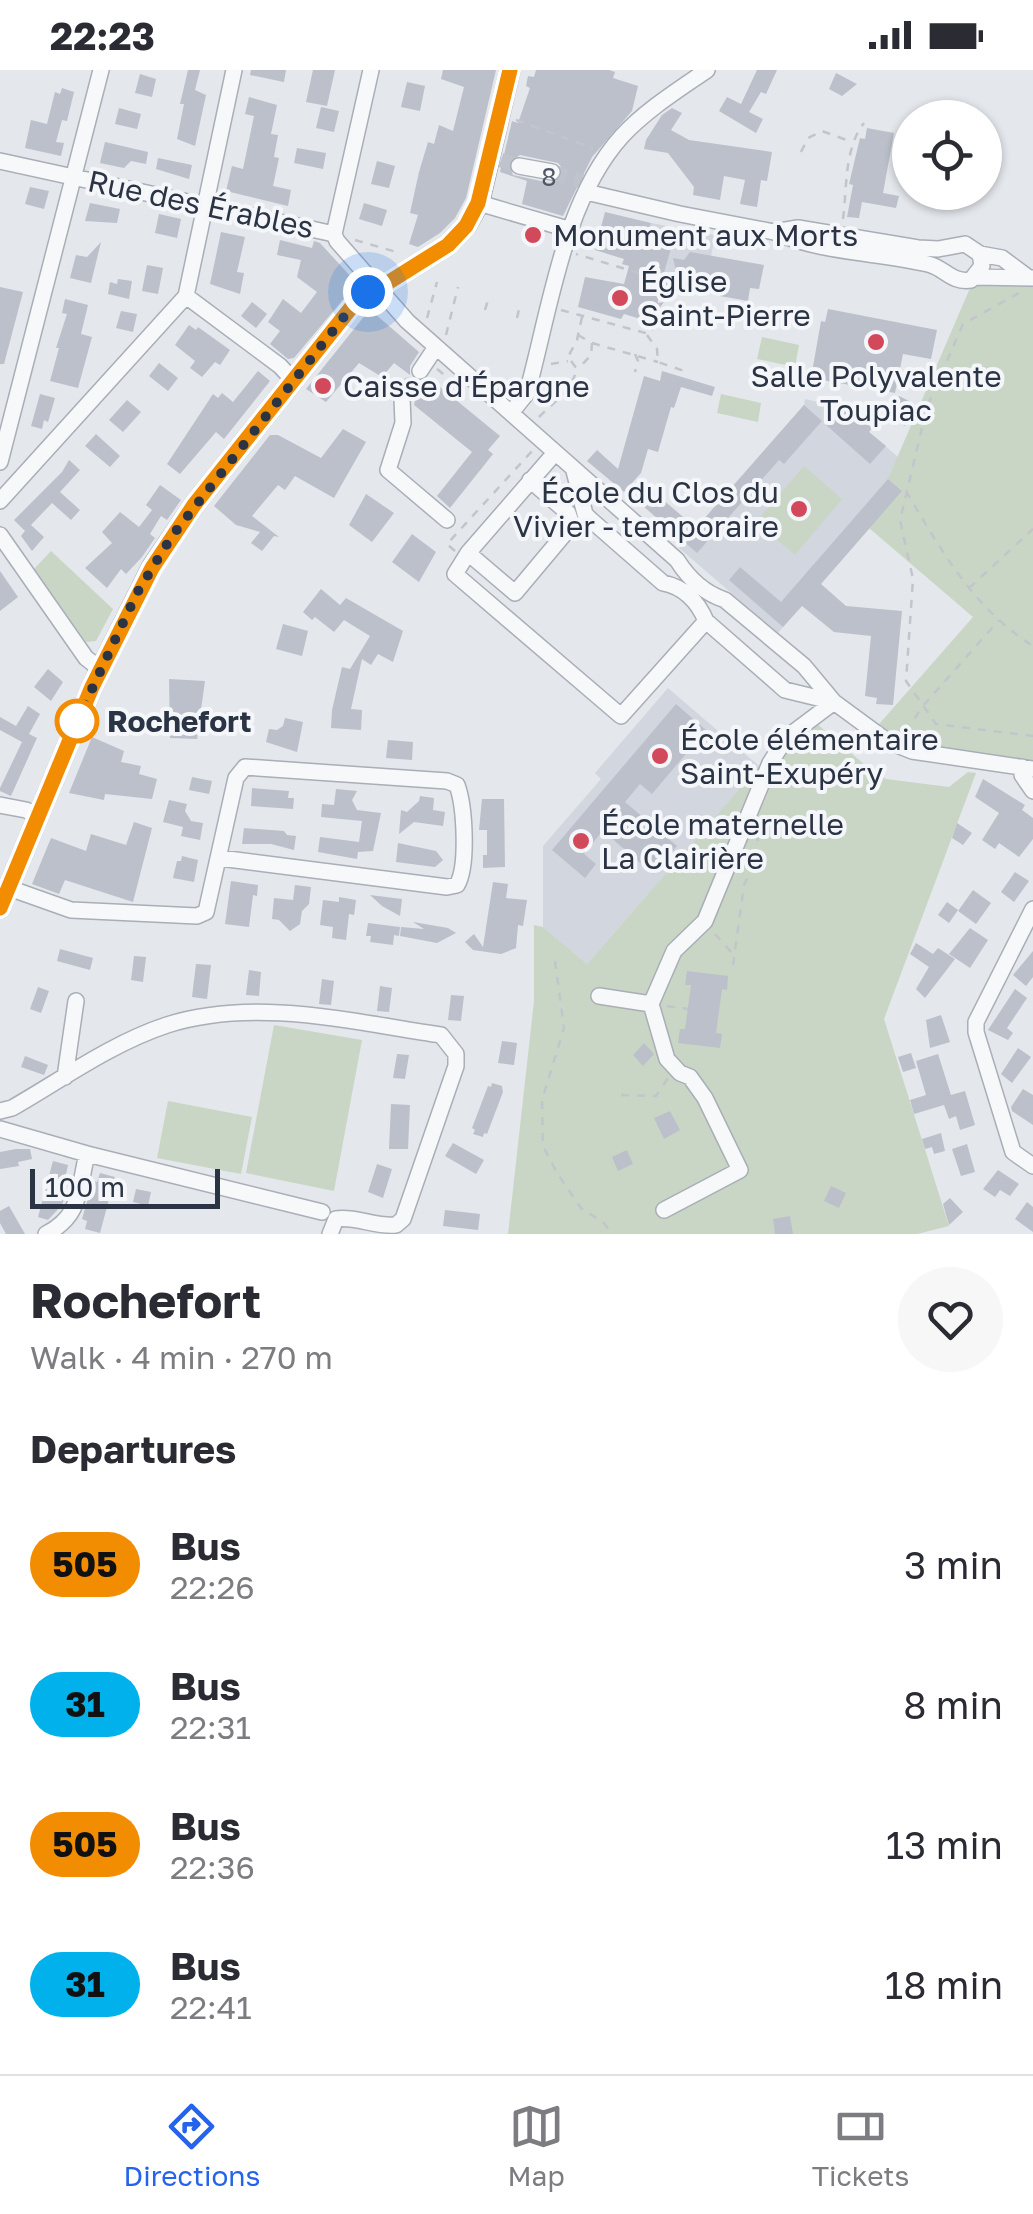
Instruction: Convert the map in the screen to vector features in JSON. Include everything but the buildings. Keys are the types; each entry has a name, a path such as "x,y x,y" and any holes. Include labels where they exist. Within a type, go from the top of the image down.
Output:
{"main road":[{"path":"4,898 100,669 137,593 172,536 354,304 458,236 478,203 496,158 510,70"}],"street":[{"path":"23,476 11,473 0,462 101,70"},
{"path":"0,501 186,296 234,70"},
{"path":"334,234 371,70"},
{"path":"512,413 527,393 586,185 631,126 707,70"},
{"name":"Rue des Érables","path":"0,161 334,234 376,288 574,472 589,496"},
{"path":"519,166 552,172"},
{"path":"586,185 680,214 774,232 797,241 936,266 957,280 1031,278"},
{"path":"478,203 572,228"},
{"path":"774,232 798,228 938,249 965,244 980,254 1002,258 1031,278"},
{"path":"976,277 982,266 980,254"},
{"path":"186,296 280,366 294,381"},
{"path":"420,371 439,349"},
{"path":"410,386 402,398 403,423 388,468 447,520"},
{"path":"554,454 454,574 621,716 706,621"},
{"path":"468,553 515,594 572,525 568,514 530,480"},
{"path":"834,702 786,690 706,621 700,606 676,586 663,583 591,520 585,514 589,496 676,559 686,574 710,595 725,600 804,666 834,702 898,746 972,762 1028,768"},
{"path":"0,535 86,658 100,669"},
{"path":"804,696 814,680"},
{"path":"664,1210 740,1170 705,1098 690,1076 675,1069 667,1059 651,1004 674,951 704,922 770,763 786,738 834,702"},
{"path":"4,898 71,910 197,916 209,906 236,778 245,767 447,781 457,785 462,798 464,874 457,886 220,858"},
{"path":"1028,768 1022,775 1033,792"},
{"path":"0,806 38,816"},
{"path":"1033,909 976,1022 1014,1152 1033,1166"},
{"path":"599,996 651,1004"},
{"path":"65,1077 76,1001"},
{"path":"0,1112 139,1036 170,1024 234,1014 302,1015 441,1034 456,1054 456,1066 399,1230 348,1218 329,1222 0,1128"},
{"path":"46,1234 66,1224 73,1211 87,1154"}],"path":[{"path":"500,114 608,153"},
{"path":"841,235 853,142 864,123"},
{"path":"801,152 808,138 822,131 853,142"},
{"path":"334,234 425,260"},
{"path":"565,251 665,281 668,286 662,313 646,334"},
{"path":"1031,278 1019,292 963,324 927,407 900,520 913,579 906,681 936,724 1033,736"},
{"path":"422,334 437,282"},
{"path":"439,349 458,287"},
{"path":"486,310 489,296"},
{"path":"517,318 520,304"},
{"path":"550,306 646,334 658,349 658,362"},
{"path":"577,369 568,357 582,317"},
{"path":"578,334 592,342 690,372"},
{"path":"527,429 564,394 577,369 591,355 592,342"},
{"path":"635,354 636,372"},
{"path":"536,362 569,361"},
{"path":"906,490 968,589 998,620 1033,646"},
{"path":"968,589 1033,529"},
{"path":"898,746 922,706 998,620"},
{"path":"733,965 744,886 759,852 757,836"},
{"path":"704,922 734,955"},
{"path":"555,961 564,1028 543,1095 543,1146 581,1208 612,1234"},
{"path":"651,1004 688,1009"},
{"path":"620,1095 656,1096 675,1069"}],"shaded area":[{"path":"651,223 715,235 707,279 698,281 692,289 680,287 678,278 639,267"},
{"name":"École du Clos du Vivier - temporaire","path":"805,399 841,407 872,428 869,432 898,457 889,479 902,491 778,633 679,548 804,405"},
{"path":"668,688 759,766 587,964 543,927 543,846 601,779 595,773"}],"green space":[{"path":"979,267 1033,273 1033,769 912,751 873,731 973,617 869,528 902,491 888,479"},
{"path":"762,337 799,345 795,367 757,359"},
{"path":"721,394 761,403 758,422 717,413"},
{"path":"804,466 842,499 795,555 756,522"},
{"path":"51,551 113,609 96,641 86,642 34,569"},
{"path":"809,717 886,779 949,787 968,772 976,773 884,1019 949,1226 917,1234 508,1234 534,1001 534,925 543,927 587,964 759,766"},
{"path":"274,1025 362,1040 334,1191 246,1173"},
{"path":"168,1101 252,1117 241,1174 157,1158"}],"tunnel":[{"path":"501,160 519,166"},
{"path":"552,172 582,181"}],"bus line":[{"name":"505","path":"0,908 92,687 152,568 194,505 354,304 448,245 466,226 478,203 510,70"}],"place":[{"name":"Monument aux Morts","path":"533,235"},
{"name":"Église Saint-Pierre","path":"620,298"},
{"name":"Salle Polyvalente Toupiac","path":"876,342"},
{"name":"Caisse d'Épargne","path":"323,386"},
{"name":"École du Clos du Vivier - temporaire","path":"799,509"},
{"name":"Rochefort","path":"77,721"},
{"name":"École élémentaire Saint-Exupéry","path":"660,756"},
{"name":"École maternelle La Clairière","path":"581,841"}],"route":[{"path":"77,721 137,593 172,536 354,304 368,292"}]}
